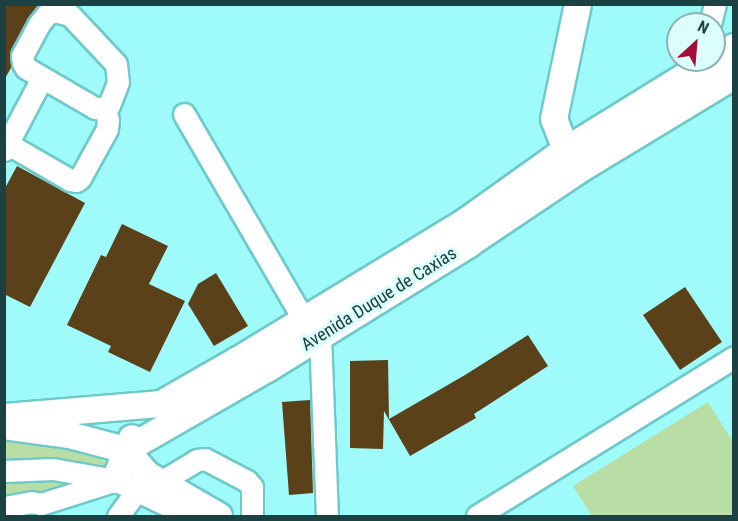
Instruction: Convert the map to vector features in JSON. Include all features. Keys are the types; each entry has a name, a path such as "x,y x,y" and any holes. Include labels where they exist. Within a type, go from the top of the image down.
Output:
{"main road":[{"path":"573,160 555,126 554,113 578,4"},
{"name":"Avenida Duque de Caxias","path":"726,61 734,47"},
{"name":"Avenida Duque de Caxias","path":"126,450 168,428 465,222 573,160 716,72"},
{"name":"Avenida Duque de Caxias","path":"4,417 160,404 312,328"},
{"path":"126,450 141,422 160,404"},
{"path":"4,426 69,435 126,450"},
{"path":"126,450 140,482 219,516"}],"street":[{"path":"54,11 70,15 116,64 118,82 109,105 104,108 95,108 42,78 26,68 22,56 46,15 54,11"},
{"path":"42,78 6,147 70,180 76,181 80,178 107,129 108,120 104,108"},
{"path":"184,114 312,328 327,516"},
{"path":"477,516 734,357"},
{"path":"4,507 31,502 36,510 140,482 205,459 247,481 252,487 252,516"},
{"path":"4,471 53,469 140,482 189,516"},
{"path":"118,516 140,482"}],"green space":[{"path":"708,402 733,442 733,516 592,516 573,486"},
{"path":"5,433 69,435 111,467 104,485 5,497"}],"building":[{"path":"8,4 39,4 28,18 11,50 11,68 4,80 4,10"},
{"path":"17,166 85,203 30,307 4,294 4,190"},
{"path":"122,224 168,246 149,284 185,301 150,372 108,352 111,346 67,325 101,255 106,257"},
{"path":"216,273 248,326 214,346 188,304 198,284"},
{"path":"685,287 722,342 680,370 643,315"},
{"path":"528,335 548,366 474,414 476,418 410,456 384,411 383,449 350,448 350,361 388,360 389,419"},
{"path":"310,400 313,493 289,495 282,402"}]}
